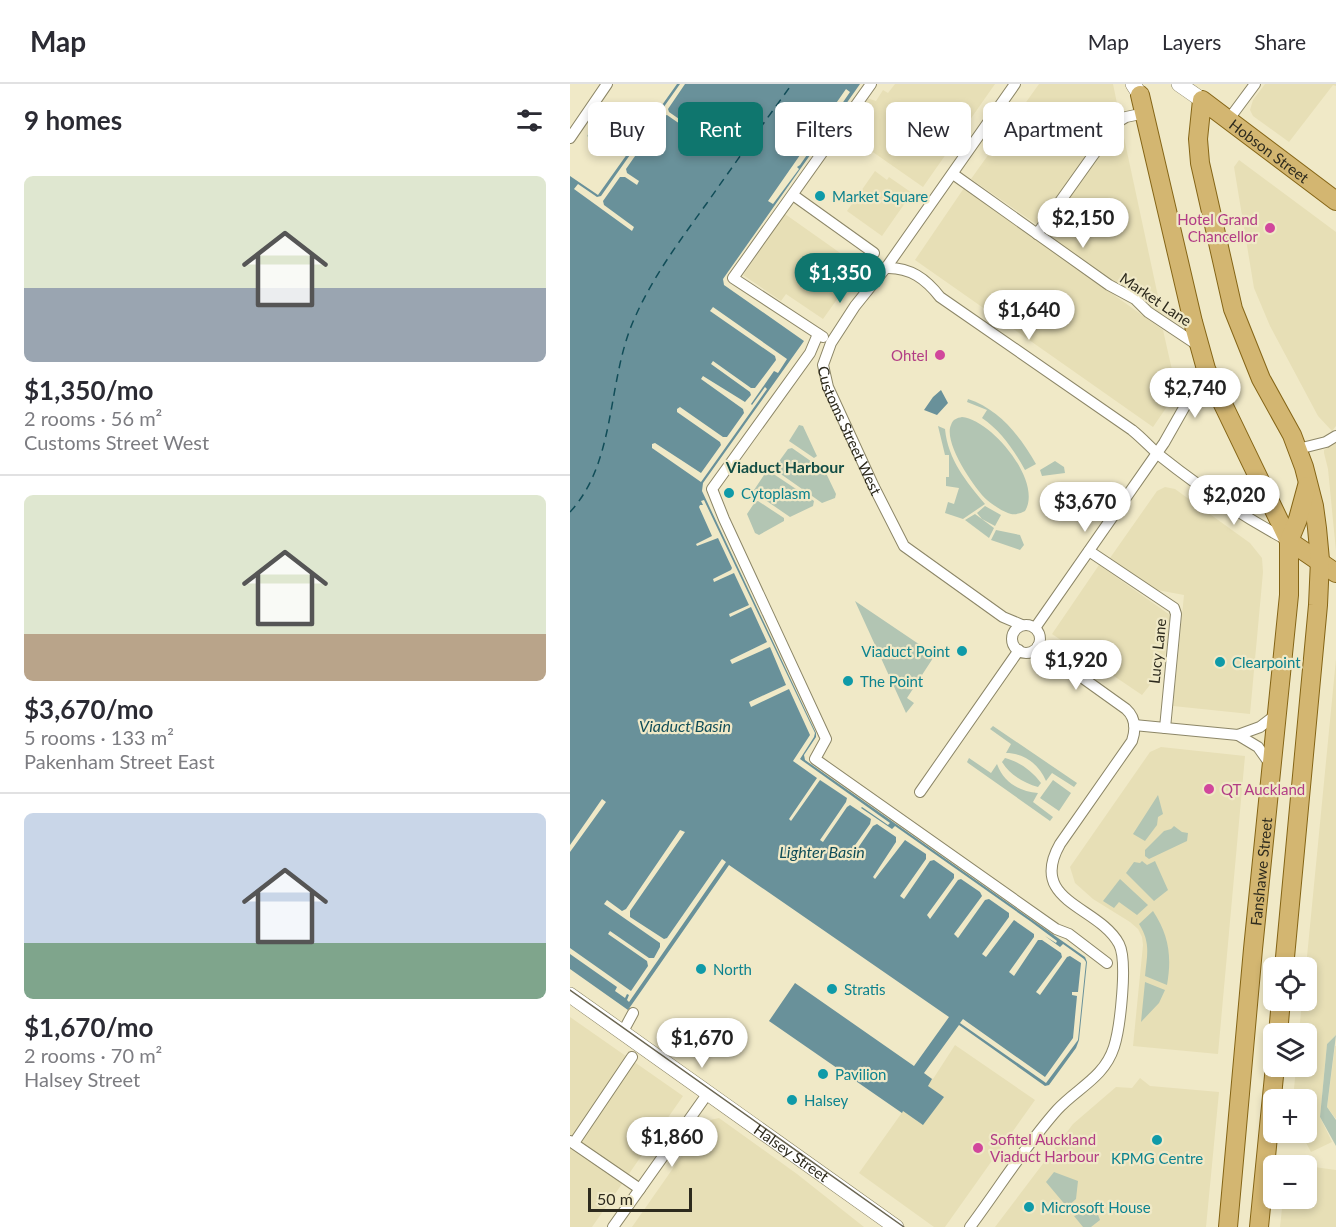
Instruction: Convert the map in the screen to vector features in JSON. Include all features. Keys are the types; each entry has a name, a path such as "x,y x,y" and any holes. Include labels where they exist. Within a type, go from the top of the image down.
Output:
{"main road":[{"path":"1179,84 1203,92"},
{"name":"Hobson Street","path":"1203,92 1229,119 1336,201"},
{"name":"Fanshawe Street","path":"1203,92 1198,139 1200,163 1221,262 1233,309 1261,379 1298,449 1314,506 1320,560 1315,655 1285,957"},
{"path":"1139,94 1199,346 1214,390 1289,541 1336,573"},
{"name":"Fanshawe Street","path":"1228,1227 1253,949 1290,595 1289,541 1298,519 1307,484"},
{"name":"Halsey Street","path":"570,995 896,1227"},
{"path":"1259,1227 1274,1077"}],"street":[{"path":"570,138 607,84"},
{"path":"831,343 733,278 871,84"},
{"name":"Customs Street West","path":"1016,84 831,343 823,365 828,387 874,488 904,546 1003,617 1022,625"},
{"path":"1229,119 1255,84"},
{"path":"1037,234 1116,123 1126,117 1139,94"},
{"name":"Market Lane","path":"953,174 1109,285 1135,299 1148,312 1199,346"},
{"path":"793,195 874,253"},
{"path":"886,268 904,269 921,278 944,300 1132,430 1157,453 1249,519 1289,541"},
{"path":"818,334 810,353 712,489 826,740 815,759 1056,929 1069,934 1107,963"},
{"path":"1035,628 1157,453 1187,406 1206,369"},
{"path":"1298,449 1326,442 1336,436"},
{"name":"Lucy Lane","path":"1089,551 1174,608 1176,614 1165,728"},
{"path":"1022,625 1035,628 1040,634 1038,646 1027,653 1019,650 1013,644 1012,639 1015,631 1022,625"},
{"path":"970,1227 1058,1110 1096,1078 1106,1064 1113,1050 1124,972 1122,951 1111,933 1062,896 1054,884 1052,872 1055,851 1126,751 1134,736 1132,716 1126,709 1038,646"},
{"path":"920,792 1019,650"},
{"path":"1134,725 1238,735 1260,727 1279,712"},
{"path":"1238,735 1258,747 1272,767"},
{"path":"626,1026 633,1013"},
{"path":"632,1057 572,1142 640,1189"},
{"path":"613,1227 708,1093"}],"shaded area":[{"path":"895,84 995,84 971,118 971,102 886,102 886,156 945,156 923,187 874,153 874,102 864,102 867,98 876,101 883,90 888,93"},
{"path":"1039,84 1113,84 1117,102 1026,102"},
{"path":"1265,84 1336,84 1336,86 1333,85 1289,142 1253,116 1250,110 1253,100"},
{"path":"1124,138 1162,315 1043,233 1098,156 1124,156"},
{"path":"987,156 1089,156 1041,223 1036,224 971,179"},
{"path":"1239,160 1336,232 1336,426 1332,431 1318,416 1270,326 1254,288 1234,167"},
{"path":"875,171 887,180 889,177 912,193 882,236 847,211"},
{"path":"964,188 1163,330 1177,392 1153,427 915,260"},
{"path":"785,214 860,267 823,319 786,294 781,301 743,275"},
{"path":"1336,442 1336,551 1324,450"},
{"path":"1165,487 1175,489 1250,543 1262,558 1263,572 1250,714 1173,706 1184,595 1157,590 1110,558 1157,491"},
{"path":"1099,565 1170,615 1164,667 1142,695 1052,634"},
{"path":"1336,659 1336,1035 1327,1044 1320,1117 1332,1142 1311,1152 1306,1143 1317,1143 1317,1089 1294,1089 1295,1077 1317,1077 1317,1023 1300,1023 1301,1011 1317,1011 1317,957 1307,957"},
{"path":"1161,747 1245,756 1218,1054 1133,1046 1142,937 1138,929 1130,922 1093,899 1075,883 1070,867 1150,752"},
{"path":"570,1017 683,1096 592,1227 570,1227"},
{"name":"Sofitel Auckland Viaduct Harbour","path":"955,1045 1035,1100 945,1227 934,1227 859,1173 928,1076 933,1079"},
{"path":"1336,1046 1336,1119 1327,1107"},
{"path":"1140,1078 1150,1086 1219,1092 1206,1227 995,1227 1073,1124 1116,1087 1132,1088"},
{"path":"719,1118 797,1174 864,1227 632,1227 706,1121"},
{"path":"1317,1167 1336,1170 1336,1227 1280,1227 1282,1209 1317,1209"}],"green space":[{"path":"968,399 989,409 1008,425 1036,464 1025,470 1006,441 982,418 987,410 967,402"},
{"path":"962,417 987,429 1012,454 1027,484 1029,499 1025,511 1013,514 998,508 981,494 968,475 955,453 950,433 953,421"},
{"path":"799,425 803,426 817,456 814,458 789,441"},
{"path":"938,426 945,429 950,451 959,470 985,504 963,519 945,513 948,502 954,504 959,488 946,486 946,477 949,477 949,455 945,455"},
{"path":"792,448 825,471 836,494 835,498 822,503 775,470 788,449"},
{"path":"1055,461 1064,467 1065,473 1042,476 1040,470"},
{"path":"769,471 814,501 813,506 790,517 755,493 754,490"},
{"path":"758,501 784,518 784,521 759,535 755,533 747,514"},
{"path":"985,506 1001,515 995,526 982,519 977,513"},
{"path":"975,514 994,528 989,538 965,520"},
{"path":"996,530 1020,535 1024,545 1020,550 991,540"},
{"path":"855,601 935,655 907,698 914,703 906,713"},
{"path":"993,726 1077,783 1074,787 1052,773 1046,781 1039,769 1025,757 1006,753 1011,744 990,729"},
{"path":"969,758 991,773 997,764 1000,771 1013,785 1038,793 1033,802 1053,817 1050,821 968,763"},
{"path":"1005,758 1030,771 1041,783 1038,787 1013,775 1002,762"},
{"path":"1053,780 1071,793 1059,811 1040,798"},
{"path":"1158,795 1163,814 1158,817 1157,825 1145,841 1133,834"},
{"path":"1174,826 1188,833 1187,841 1149,859 1145,856 1145,850 1164,831"},
{"path":"1142,861 1147,865 1155,861 1168,890 1154,901 1126,873 1134,862"},
{"path":"1120,879 1148,905 1137,915 1119,902 1114,908 1103,901"},
{"path":"1153,911 1163,929 1168,946 1167,985 1145,976 1147,943 1139,924"},
{"path":"1145,982 1165,990 1159,1003 1141,1022"},
{"path":"1336,1035 1327,1107 1336,1120 1336,1146 1320,1117 1327,1044"},
{"path":"1054,1172 1078,1181 1076,1199 1067,1207 1046,1182"},
{"path":"1095,1207 1100,1220 1091,1227 1083,1227 1074,1216"}],"water":[{"name":"Viaduct Basin","path":"677,84 860,84 847,102 775,102 775,156 809,156 723,279 724,285 804,341 703,483 702,491 816,733 816,737 804,755 805,760 1085,957 1087,962 1079,1040 1076,1048 1049,1085 1045,1086 959,1025 924,1073 932,1079 928,1086 944,1097 923,1125 903,1111 902,1113 769,1021 795,983 914,1066 949,1017 729,865 628,1010 570,969 570,176 598,195 626,156 666,156 666,102 664,102"},
{"path":"941,390 948,403 937,415 924,410 933,397"}],"pier":[{"path":"680,84 685,84 668,109 678,118 678,123 666,115 666,104"},
{"path":"846,89 850,92 843,102 837,102"},
{"path":"629,156 635,156 626,169 627,173 639,181 637,185 625,177 620,177 603,201 604,205 634,227 632,231 574,189 578,184 597,197 601,196"},
{"path":"799,156 806,156 773,204 768,201"},
{"path":"713,307 787,359 778,373 774,371 752,405 765,387 767,389 701,482 652,448 652,444 655,443 701,473 721,445 720,442 677,412 677,409 680,407 723,437 727,437 744,413 743,409 701,379 703,376 745,402 751,395 750,392 711,364 713,361 751,388 755,388 776,360 775,356 710,311"},
{"name":"Lighter Basin","path":"704,500 815,733 800,759 890,823 888,825 861,808 892,829 895,826 1030,921 1057,941 1056,943 1045,936 1060,947 1063,944 1086,962 1078,1040 1046,1083 960,1023 963,1019 1045,1077 1073,1038 1077,996 1072,995 1072,992 1078,992 1081,963 1070,956 1067,957 1040,995 1036,992 1062,957 1061,953 1042,940 1038,940 1014,976 1009,972 1034,934 1014,920 986,957 982,954 1009,917 1009,913 989,899 985,900 958,938 954,934 982,896 980,892 961,879 930,919 927,915 954,878 954,874 934,860 930,861 904,899 900,896 926,859 926,854 905,840 875,879 873,877 896,842 896,837 877,824 873,826 849,861 846,858 870,824 871,819 850,805 823,842 820,840 847,798 820,780 791,821 789,819 817,778 793,761 810,735 789,689 751,707 749,702 786,685 770,647 732,664 730,660 767,642 751,607 730,617 729,614 749,605 734,573 714,582 713,579 732,568 718,538 697,546 696,544 712,536 699,507 703,505 701,501"},
{"path":"602,799 606,802 570,852 570,845"},
{"path":"680,830 685,832 630,911 630,917 664,939 667,938 722,859 726,862 629,1002 627,1000 629,995 627,994 625,998 615,991 617,987 570,954 570,948 631,991 648,966 647,961 608,934 610,931 649,958 654,958 660,943 604,904 607,900 622,911 626,909"}],"ferry route":[{"path":"570,512 585,491 596,468 604,443 627,339 643,300 678,244 792,84"}],"tram line":[{"path":"570,990 904,1227"}],"place":[{"name":"Market Square","path":"820,196"},
{"name":"Hotel Grand Chancellor","path":"1270,228"},
{"name":"Ohtel","path":"940,355"},
{"name":"Cytoplasm","path":"729,493"},
{"name":"Viaduct Point","path":"962,651"},
{"name":"Clearpoint","path":"1220,662"},
{"name":"The Point","path":"848,681"},
{"name":"QT Auckland","path":"1209,789"},
{"name":"North","path":"701,969"},
{"name":"Stratis","path":"832,989"},
{"name":"Pavilion","path":"823,1074"},
{"name":"Halsey","path":"792,1100"},
{"name":"KPMG Centre","path":"1157,1140"},
{"name":"Sofitel Auckland Viaduct Harbour","path":"978,1148"},
{"name":"Microsoft House","path":"1029,1207"}],"district":[{"name":"Viaduct Harbour","path":"785,466"}]}
